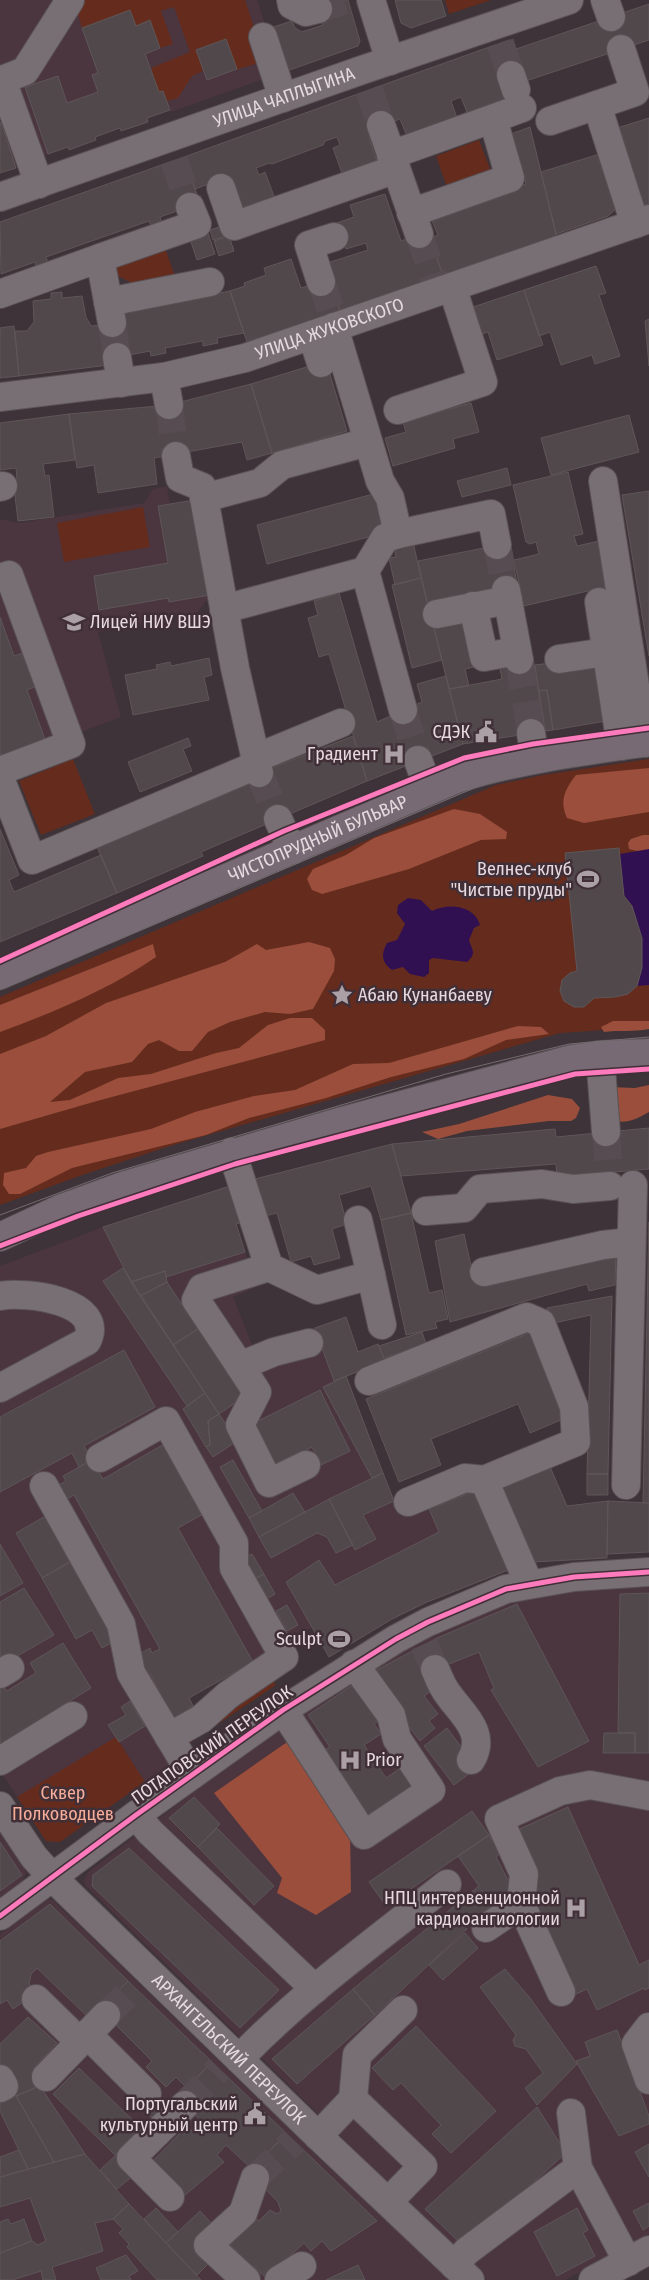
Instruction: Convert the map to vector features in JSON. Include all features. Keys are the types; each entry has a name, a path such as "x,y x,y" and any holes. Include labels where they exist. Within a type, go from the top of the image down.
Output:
{"main road":[{"name":"ЧИСТОПРУДНЫЙ БУЛЬВАР","path":"0,975 429,790 487,769 533,746 638,744"},
{"path":"0,1237 60,1209 123,1186 232,1152 572,1059 600,1055 649,1054"}],"street":[{"path":"39,184 2,80 25,71 70,0"},
{"path":"291,0 292,5 306,12 318,9"},
{"path":"371,0 390,61"},
{"name":"УЛИЦА ЧАПЛЫГИНА","path":"0,197 39,184 170,149 283,98 365,80 390,61 569,0"},
{"path":"263,37 283,98"},
{"path":"550,121 635,92 621,49"},
{"path":"221,188 234,226 394,162 493,118 516,91"},
{"path":"597,105 642,221"},
{"path":"381,125 415,224 510,178 493,118"},
{"path":"0,294 197,224 190,206"},
{"name":"УЛИЦА ЖУКОВСКОГО","path":"0,397 119,370 164,377 245,358 328,326 442,286 642,221"},
{"path":"321,282 309,245 334,237"},
{"path":"100,258 110,312 210,282"},
{"path":"398,410 484,382 442,286"},
{"path":"321,363 328,326"},
{"path":"328,326 380,481 390,498 398,534"},
{"path":"164,377 169,405"},
{"path":"204,498 260,483 282,465 368,442"},
{"path":"176,456 180,478 202,487 224,609 257,765"},
{"path":"603,481 638,744"},
{"path":"224,609 365,571 385,538 398,534 491,514 497,545"},
{"path":"365,571 402,710"},
{"path":"0,578 9,575 71,744 0,771"},
{"path":"437,614 473,606 507,595 518,655 484,657 473,606"},
{"path":"599,602 606,652 638,744"},
{"path":"559,659 606,652"},
{"path":"0,778 32,860 257,765 341,724"},
{"path":"418,760 429,790"},
{"path":"278,819 292,850"},
{"path":"600,1055 606,1132"},
{"path":"232,1152 268,1267"},
{"path":"426,1211 464,1208 480,1190 542,1184 574,1189 625,1182 631,1242 626,1485"},
{"path":"358,1220 382,1325"},
{"path":"484,1272 603,1245 631,1242"},
{"path":"306,1465 269,1483 240,1425 257,1392 196,1300 202,1288 268,1267 317,1290 371,1275"},
{"path":"0,1296 30,1295 51,1299 87,1315 91,1324 91,1333 87,1340 0,1388"},
{"path":"369,1381 527,1317 541,1323 574,1407 576,1442 484,1480 465,1478 408,1502"},
{"path":"240,1366 274,1352 309,1343"},
{"path":"100,1458 166,1421 234,1543 234,1568 284,1657 228,1695 201,1719 169,1737"},
{"path":"484,1480 529,1584"},
{"path":"44,1486 121,1624 130,1674 192,1775"},
{"name":"ПОТАПОВСКИЙ ПЕРЕУЛОК","path":"0,1916 192,1775 291,1705 354,1664 420,1636 506,1589 574,1577 649,1572"},
{"path":"276,1663 291,1705 364,1835 431,1790 397,1739 391,1714 354,1664"},
{"path":"436,1670 444,1689 468,1718 474,1731 476,1743 471,1760"},
{"path":"0,1760 73,1716"},
{"path":"561,1992 520,1904 524,1874 499,1819 560,1792 590,1785 649,1796"},
{"name":"АРХАНГЕЛЬСКИЙ ПЕРЕУЛОК","path":"0,1806 34,1857 142,1979 231,2061 307,2135 388,2202 462,2272"},
{"path":"136,1815 150,1832 315,1990"},
{"path":"231,2061 315,1990 447,1884"},
{"path":"486,1928 520,1904"},
{"path":"36,1999 147,2094"},
{"path":"307,2135 353,2099 357,2055 403,2010"},
{"path":"46,2077 106,2015"},
{"path":"649,2027 636,2044 649,2080"},
{"path":"0,2078 4,2086 0,2088"},
{"path":"353,2099 423,2166 388,2202"},
{"path":"170,2197 131,2158 185,2105"},
{"path":"571,2113 578,2168 638,2256 593,2280"},
{"path":"462,2272 467,2251 578,2168"},
{"path":"246,2280 208,2245 243,2213 256,2178"}],"shaded area":[{"path":"0,0 257,0 281,73 171,112 170,110 147,118 148,122 121,131 120,128 95,137 96,140 69,150 68,147 15,165 0,118"},
{"name":"Лицей НИУ ВШЭ","path":"167,486 170,504 194,500 210,595 198,612 98,632 121,717 0,763 0,519 19,523 144,503 153,489"},
{"path":"649,768 649,812 584,823 567,818 563,806 564,795 576,775"},
{"path":"454,809 480,814 507,832 506,839 481,840 409,869 322,894 312,890 307,879 313,869 346,855 374,838"},
{"path":"649,835 649,854 629,849 628,843 631,839"},
{"path":"649,849 649,985 637,986 642,968 642,939 632,906 624,896 620,854"},
{"path":"408,898 421,900 432,911 445,907 460,908 472,913 477,918 480,925 474,928 469,940 473,954 467,962 433,958 429,960 429,973 424,977 410,974 403,967 392,970 388,967 383,958 384,951 387,943 397,940 405,924 397,913 398,905"},
{"path":"309,942 330,948 335,959 334,971 313,1009 290,1014 265,1012 230,1022 208,1032 192,1051 179,1051 159,1040 148,1044 132,1062 85,1072 50,1102 70,1100 118,1078 151,1074 216,1053 239,1048 268,1025 290,1018 312,1018 325,1030 325,1040 0,1129 0,1054 46,1036 106,1003 225,962 257,944 266,950"},
{"path":"153,944 156,957 119,980 60,1008 0,1032 0,1005"},
{"path":"613,1021 649,1021 649,1029 604,1032 601,1027"},
{"path":"518,1026 541,1027 549,1034 506,1040 464,1059 391,1077 326,1098 249,1118 206,1135 72,1168 20,1194 9,1194 3,1185 4,1173 26,1168 36,1156 48,1152 151,1129 195,1112 254,1096 295,1090 353,1064 389,1063"},
{"path":"649,1085 649,1112 628,1121 615,1121 610,1087 635,1088"},
{"path":"548,1095 572,1099 580,1108 576,1118 571,1121 549,1121 467,1131 438,1139 422,1132 459,1124"},
{"path":"233,1185 245,1221 236,1224 257,1287 233,1297 253,1347 346,1317 358,1352 422,1332 426,1344 384,1358 385,1361 347,1376 383,1473 401,1516 429,1509 477,1490 511,1569 427,1602 392,1619 329,1657 313,1627 189,1698 193,1706 189,1708 171,1764 60,1842 46,1841 0,1771 0,1266 103,1227"},
{"path":"649,1587 649,2236 565,2280 487,2280 85,1885 84,1879 88,1872 241,1756 367,1670 434,1635 515,1598 579,1589"},
{"path":"290,1740 350,1830 351,1892 316,1915 277,1893 282,1878 214,1793"},
{"path":"0,1831 25,1869 26,1874 21,1883 0,1898"},
{"path":"48,1899 53,1900 319,2158 451,2280 0,2280 0,1934"}],"green space":[{"path":"84,0 245,0 265,61 235,70 226,39 196,49 203,71 192,76 178,98 167,101 163,91 159,92 151,68 190,52 174,7 161,11 173,44 160,48 150,21 136,26 130,11 82,28 78,14"},
{"path":"445,0 491,0 449,14"},
{"path":"479,140 492,174 448,190 436,156"},
{"path":"164,245 175,276 134,284 116,275 112,263"},
{"path":"143,507 150,547 64,562 57,523"},
{"path":"73,759 95,814 41,835 19,781"},
{"path":"649,759 649,1027 560,1033 170,1146 0,1205 0,997 496,785 543,775"},
{"path":"271,1678 276,1685 187,1745 183,1739"},
{"name":"Сквер Полководцев","path":"116,1737 145,1782 60,1842 46,1841 17,1797"}],"building":[{"path":"315,0 348,0 360,41 358,46 281,73 267,29 292,21 295,28 302,32 323,25"},
{"path":"395,0 441,0 446,16 411,28 401,23"},
{"path":"649,4 649,40 523,82 513,50"},
{"path":"130,10 136,26 150,20 160,48 145,54 159,92 163,91 170,110 147,118 148,122 121,131 120,128 95,137 96,140 69,150 68,147 48,154 25,87 58,76 67,103 98,92 92,75 98,73 82,28"},
{"path":"226,39 237,69 207,80 196,50"},
{"path":"509,40 520,72 512,99 468,115 461,97 451,101 457,118 407,136 400,119 389,123 377,87"},
{"path":"377,87 389,123 373,132 369,138 378,164 343,176 333,148 340,145 337,137 325,141 323,145 256,168 259,175 265,172 275,199 242,211 225,178 195,189 184,157"},
{"path":"649,118 649,204 640,207 614,129"},
{"path":"0,123 16,168 0,173"},
{"path":"530,127 557,238 443,276 430,238 438,235 431,218 526,184 511,134"},
{"path":"603,153 616,209 608,216 556,234 541,172"},
{"path":"184,157 200,203 160,217 162,224 152,228 149,221 46,257 49,265 37,269 35,262 1,274 0,222"},
{"path":"385,194 401,241 428,231 443,276 340,311 324,264 368,250 366,243 346,249 337,223 354,217 350,205"},
{"path":"225,225 229,235 213,240 210,230"},
{"path":"208,233 215,254 197,260 190,239"},
{"path":"229,236 234,251 219,256 214,241"},
{"path":"291,259 301,288 329,279 340,311 247,342 230,291 245,286 244,283 266,275 264,268"},
{"path":"596,266 606,293 599,295 620,356 595,364 592,355 561,365 550,332 539,336 524,290"},
{"path":"524,290 543,345 497,360 488,332 473,337 464,310"},
{"path":"230,291 244,333 217,338 218,343 203,346 203,341 165,348 166,353 151,356 150,351 108,359 101,325 122,312"},
{"path":"62,292 62,298 82,296 86,317 91,326 101,325 109,365 19,376 15,331 27,331 34,322 33,301 51,299 51,293"},
{"path":"649,319 649,366 645,321"},
{"path":"14,326 19,376 0,378 0,328"},
{"path":"326,361 347,431 272,453 251,384"},
{"path":"251,384 272,453 247,460 242,442 154,458 157,484 98,493 94,465 77,468 69,414 169,405"},
{"path":"471,403 479,432 453,439 455,448 393,466 385,438 406,432 403,422"},
{"path":"69,414 75,460 43,464 45,476 49,475 54,517 18,521 13,479 17,479 16,468 0,470 0,423"},
{"path":"629,415 639,452 551,475 541,438"},
{"path":"507,468 511,485 462,497 457,481"},
{"path":"568,472 583,534 574,536 577,546 599,541 609,586 524,606 514,560 539,554 536,542 530,544 526,542 513,485"},
{"path":"649,491 649,656 622,495"},
{"path":"377,493 387,532 267,564 257,525"},
{"path":"194,500 210,595 169,602 168,598 99,610 94,576 168,563 158,506"},
{"path":"412,537 421,578 395,585 389,558 396,557 393,541"},
{"path":"509,543 518,588 428,606 418,561"},
{"path":"421,578 442,660 412,668 392,585"},
{"path":"339,593 377,722 422,702 417,684 446,676 463,744 367,781 329,654 319,657 308,618 318,615 314,601"},
{"path":"0,617 14,656 32,650 44,683 27,690 47,745 0,763"},
{"path":"465,617 474,667 465,669 469,686 449,689 433,624"},
{"path":"533,657 545,731 463,744 449,689 502,679 499,663"},
{"path":"209,658 212,675 204,677 209,700 133,715 125,675 157,669 156,665 170,662 171,666"},
{"path":"551,663 552,671 597,664 606,721 553,730 547,690 539,691 535,665"},
{"path":"547,690 553,730 545,731 539,691"},
{"path":"353,736 367,781 201,852 203,856 117,893 97,847 259,773"},
{"path":"188,738 191,746 183,749 192,771 140,792 128,762"},
{"path":"0,829 19,875 9,880 14,892 101,855 117,893 0,942"},
{"path":"619,848 624,896 632,906 642,938 642,968 637,986 628,994 594,998 584,1007 574,1007 564,1001 560,991 562,980 570,973 577,971 565,853"},
{"path":"649,1128 649,1169 557,1177 556,1164 401,1176 392,1144 555,1129 556,1137"},
{"path":"392,1144 411,1213 381,1220 371,1186 339,1195 347,1224 332,1229 340,1258 314,1265 311,1256 291,1262 277,1213 265,1216 255,1179"},
{"path":"233,1185 245,1221 236,1224 245,1252 166,1277 165,1271 131,1282 103,1227"},
{"path":"411,1213 429,1293 442,1290 448,1319 435,1322 437,1328 406,1335 381,1220"},
{"path":"649,1222 649,1503 643,1503"},
{"path":"464,1234 475,1284 616,1252 615,1285 589,1291 587,1284 450,1322 435,1241"},
{"path":"123,1268 205,1393 187,1406 103,1281"},
{"path":"165,1271 167,1282 140,1296 131,1282"},
{"path":"167,1282 198,1329 173,1345 140,1296"},
{"path":"612,1296 608,1474 587,1474 591,1315 549,1324 547,1308"},
{"path":"346,1317 358,1352 378,1344 385,1361 334,1381 315,1328"},
{"path":"198,1329 244,1397 219,1414 173,1345"},
{"path":"534,1331 568,1417 530,1433 518,1404 431,1439 441,1465 399,1482 366,1399"},
{"path":"422,1332 426,1344 384,1358 379,1346"},
{"path":"124,1350 155,1407 84,1446 92,1460 79,1467 72,1453 0,1492 0,1417"},
{"path":"346,1376 383,1473 372,1478 323,1387"},
{"path":"320,1390 350,1451 321,1465 312,1447 276,1466 254,1423"},
{"path":"205,1393 219,1414 208,1421 210,1445 206,1447 183,1409"},
{"path":"219,1414 237,1441 213,1457 206,1447 210,1445 208,1421"},
{"path":"166,1443 205,1513 178,1528 253,1662 189,1698 193,1706 189,1708 194,1718 177,1728 154,1699 161,1695 150,1674 142,1679 136,1656 150,1648 152,1653 160,1649 74,1495 65,1500 57,1486 66,1481 63,1476 92,1460 103,1479"},
{"path":"233,1460 262,1511 249,1518 220,1467"},
{"path":"548,1462 567,1506 608,1501 607,1558 533,1562 500,1483"},
{"path":"383,1473 394,1501 363,1515 376,1539 355,1550 329,1499"},
{"path":"587,1474 608,1474 608,1495 587,1495"},
{"path":"477,1490 511,1569 427,1602 392,1619 329,1657 286,1582 319,1560 335,1585 439,1532 429,1509"},
{"path":"293,1493 305,1512 259,1537 249,1518"},
{"path":"329,1499 353,1545 336,1553 327,1537 317,1533 271,1558 259,1537"},
{"path":"608,1501 649,1503 649,1552 607,1554"},
{"path":"49,1514 74,1559 42,1578 16,1533"},
{"path":"0,1544 23,1583 0,1596"},
{"path":"252,1554 264,1574 252,1580 240,1560"},
{"path":"71,1562 115,1641 102,1648 92,1630 76,1639 42,1578"},
{"path":"264,1574 275,1594 263,1601 252,1580"},
{"path":"24,1588 54,1635 0,1666 0,1602"},
{"path":"649,1593 649,1753 635,1753 635,1733 618,1733 620,1594"},
{"path":"517,1604 589,1741 538,1767 491,1690 494,1688 479,1652 427,1673 435,1688 424,1696 438,1714 429,1721 435,1728 420,1741 369,1674 437,1638"},
{"path":"287,1605 298,1625 287,1631 276,1611"},
{"path":"63,1643 91,1688 0,1744 0,1682 7,1691 36,1673 30,1663"},
{"name":"Prior","path":"357,1682 381,1719 374,1724 381,1734 364,1745 386,1778 402,1767 417,1790 369,1823 322,1752 330,1747 308,1715"},
{"path":"130,1701 145,1726 119,1742 108,1725 126,1715 121,1707"},
{"path":"447,1728 477,1768 454,1785 424,1746"},
{"path":"604,1733 635,1733 635,1753 603,1753"},
{"path":"194,1797 220,1824 198,1847 169,1818"},
{"name":"НПЦ интервенционной кардиоангиологии","path":"568,1807 639,1965 649,1960 649,1988 645,1990 644,1988 597,2010 587,1989 574,1995 535,1909 540,1907 529,1884 537,1880 515,1831"},
{"path":"472,1811 489,1835 386,1906 369,1882"},
{"path":"217,1828 274,1886 254,1905 198,1847"},
{"path":"489,1835 500,1853 496,1857 513,1890 464,1925 467,1929 375,2015 353,1989 479,1886 458,1856"},
{"path":"0,1842 22,1875 0,1891"},
{"path":"129,1848 279,1990 240,2028 92,1886 93,1875"},
{"path":"50,1904 128,1981 90,2019 37,1968 31,1974 29,1984 36,1993 13,2009 7,2000 0,2004 0,1941"},
{"path":"465,1933 478,1948 443,1980 429,1965"},
{"path":"505,1969 530,1998 577,2064 537,2105 525,2088 543,2073 526,2049 515,2046 513,2040 516,2035 480,1987"},
{"path":"128,1981 212,2062 187,2088 176,2077 166,2087 146,2067 152,2061 100,2009"},
{"path":"353,1989 375,2015 297,2084 272,2059"},
{"path":"28,2017 57,2043 33,2069 43,2084 16,2096 0,2067 0,2044"},
{"path":"416,2026 496,2111 451,2153 432,2134 441,2125 401,2083 393,2090 372,2068"},
{"path":"617,2030 649,2116 649,2124 619,2136 576,2061 590,2056 585,2042"},
{"path":"212,2062 287,2134 251,2168 226,2145 217,2155 224,2162 184,2196 151,2163 181,2132 184,2134 189,2129 191,2131 200,2120 178,2097"},
{"path":"79,2068 141,2128 115,2155 53,2094"},
{"path":"40,2086 85,2154 54,2162 16,2096"},
{"path":"13,2092 54,2162 28,2169 0,2111 0,2098"},
{"path":"155,2096 167,2108 155,2121 143,2109"},
{"path":"537,2107 566,2153 463,2246 425,2209"},
{"path":"287,2134 377,2221 331,2251 322,2241 311,2251 304,2243 266,2278 254,2267 248,2269 237,2259 238,2252 229,2244 256,2219 259,2221 270,2210 277,2214 281,2211 278,2202 248,2171"},
{"path":"649,2144 649,2177 635,2152"},
{"path":"19,2150 28,2169 1,2177 0,2157"},
{"path":"85,2154 129,2204 113,2219 95,2223 103,2251 52,2267 56,2280 43,2280 41,2271 12,2280 0,2280 0,2253 32,2241 38,2245 46,2241 30,2198 0,2207 0,2177"},
{"path":"116,2155 134,2175 117,2189 100,2170"},
{"path":"649,2203 649,2226 643,2230 633,2211"},
{"path":"129,2204 201,2280 157,2280 127,2247 129,2244 119,2233 123,2229 113,2219"},
{"path":"156,2208 178,2232 166,2243 144,2219"},
{"path":"577,2208 588,2230 583,2233 595,2256 557,2276 534,2232"},
{"path":"200,2211 213,2225 212,2260 197,2275 166,2243"},
{"path":"8,2219 11,2224 24,2219 32,2241 0,2253 0,2222"},
{"path":"126,2255 138,2271 129,2276 131,2280 101,2280 96,2268"},
{"path":"358,2265 365,2280 326,2280 330,2278"}],"tunnel":[{"path":"318,9 347,0"},
{"path":"500,43 511,75"},
{"path":"369,90 381,125"},
{"path":"174,160 190,207"},
{"path":"419,234 434,278"},
{"path":"321,282 332,313"},
{"path":"112,323 117,357"},
{"path":"169,405 176,456"},
{"path":"497,545 506,590"},
{"path":"519,660 531,733"},
{"path":"403,710 418,760"},
{"path":"259,773 278,819"},
{"path":"606,1132 609,1173"},
{"path":"424,1644 435,1669"},
{"path":"106,2015 135,1987"},
{"path":"185,2105 219,2069"},
{"path":"255,2178 294,2141"}],"tram line":[{"path":"0,990 479,786 535,770 649,755"},
{"path":"0,1215 112,1173 446,1074 569,1044 649,1037"}],"cycle path":[{"path":"0,961 284,831 464,758 533,744 649,728"},
{"path":"0,1246 78,1216 235,1164 575,1074 649,1069"},
{"path":"0,1916 136,1815 283,1710 396,1639 428,1622 506,1589 574,1577 649,1572"}],"place":[{"name":"Лицей НИУ ВШЭ","path":"74,622"},
{"name":"СДЭК","path":"486,732"},
{"name":"Градиент","path":"394,754"},
{"name":"Велнес-клуб \"Чистые пруды\"","path":"588,879"},
{"name":"Абаю Кунанбаеву","path":"342,995"},
{"name":"Sculpt","path":"339,1639"},
{"name":"Prior","path":"350,1760"},
{"name":"НПЦ интервенционной кардиоангиологии","path":"576,1908"},
{"name":"Португальский культурный центр","path":"255,2114"}]}
